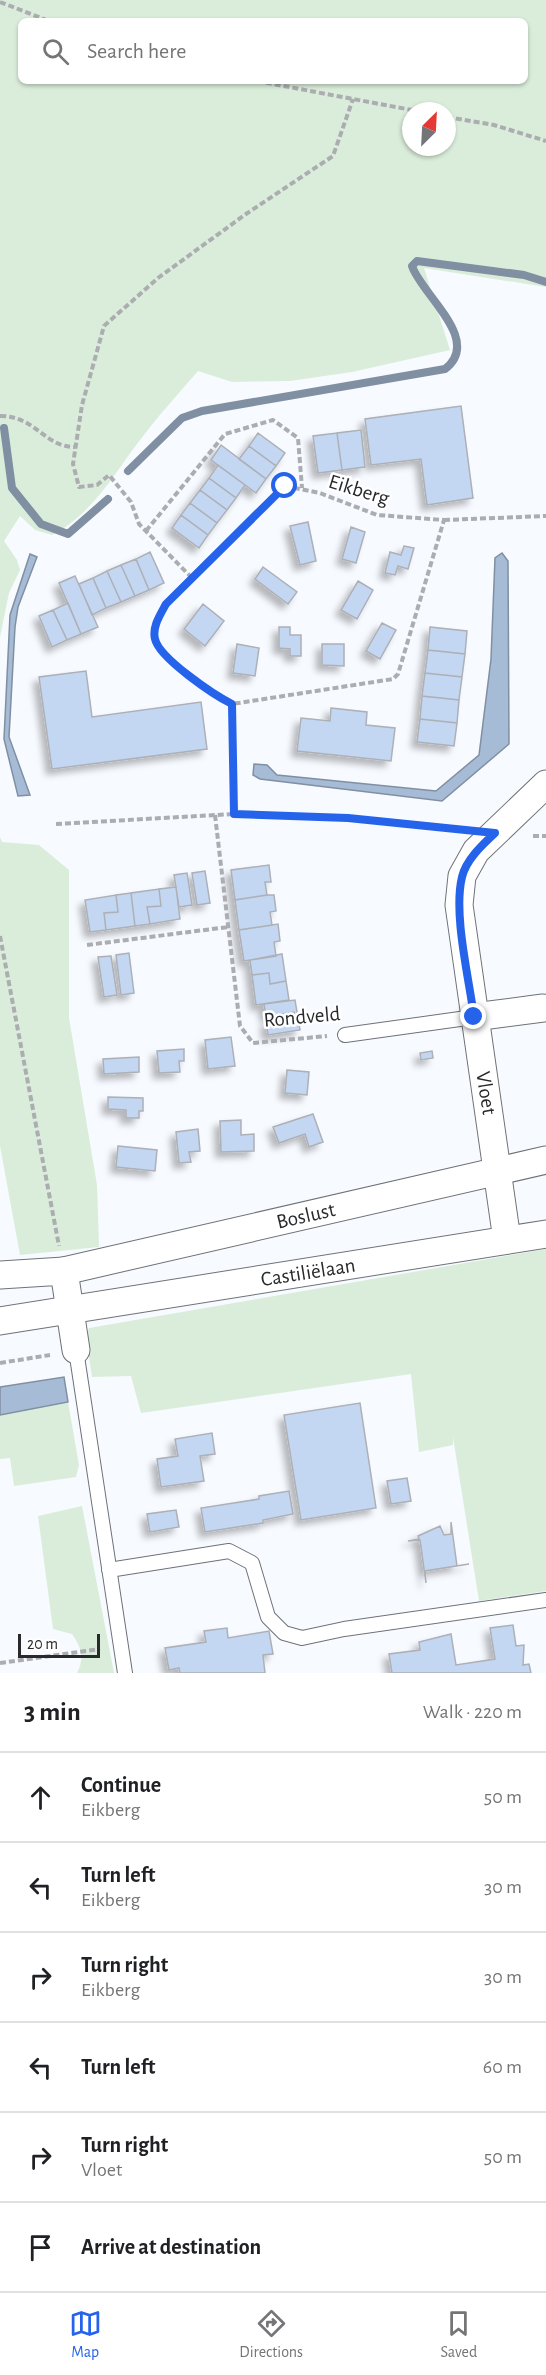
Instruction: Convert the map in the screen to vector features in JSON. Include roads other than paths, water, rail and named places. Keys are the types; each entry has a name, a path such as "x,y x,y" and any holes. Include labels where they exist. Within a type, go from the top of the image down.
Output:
{"street":[{"name":"Vloet","path":"507,1240 459,905 462,876 476,851 546,784"},
{"path":"474,1017 543,1008"},
{"name":"Boslust","path":"64,1270 546,1160"},
{"name":"Castiliëlaan","path":"0,1321 546,1234"},
{"path":"0,1275 64,1270 76,1350"}],"lane":[{"name":"Rondveld","path":"345,1035 474,1017"},
{"path":"76,1350 125,1673"},
{"path":"109,1570 229,1551 252,1563 268,1617 284,1634 302,1638 546,1600"}],"water":[{"path":"502,553 508,561 509,744 442,801 260,779 253,775 254,764 267,765 277,775 436,791 479,755 491,659 495,558"},
{"path":"30,554 37,557 18,607 9,737 30,795 18,796 4,739 10,615"},
{"path":"64,1377 68,1402 0,1415 0,1387"}],"waterway":[{"path":"128,471 182,418 202,411 445,369 455,357 457,345 454,331 412,266 417,261 524,275 546,282"},
{"path":"4,428 12,488 41,524 68,534 108,499"}]}
